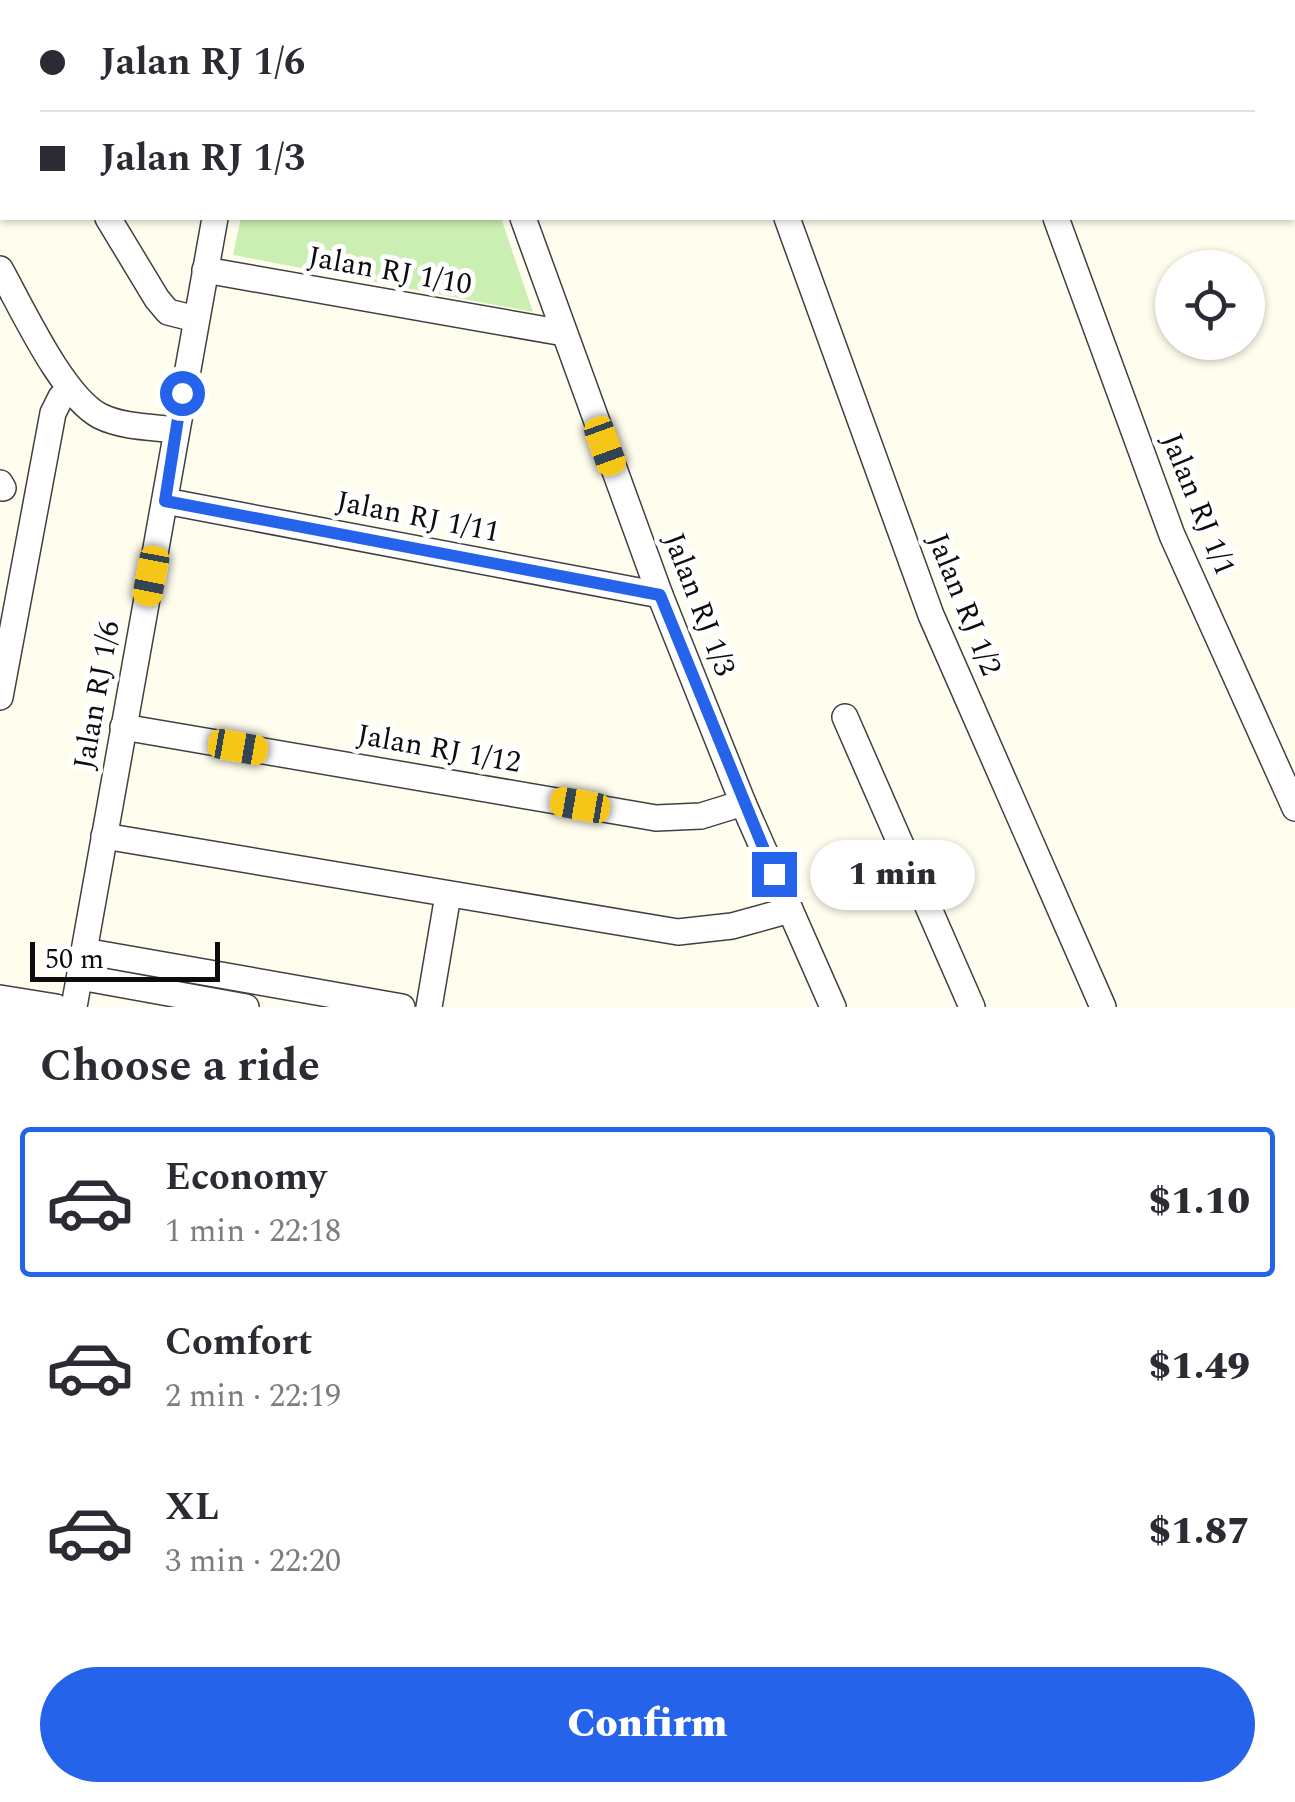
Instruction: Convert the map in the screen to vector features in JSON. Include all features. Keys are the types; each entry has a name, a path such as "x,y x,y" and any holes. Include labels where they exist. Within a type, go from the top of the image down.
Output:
{"street":[{"path":"109,220 168,312 196,319"},
{"name":"Jalan RJ 1/6","path":"74,1007 214,220"},
{"name":"Jalan RJ 1/3","path":"524,220 660,595 744,803 833,1007"},
{"name":"Jalan RJ 1/2","path":"788,220 932,615 1102,1007"},
{"name":"Jalan RJ 1/1","path":"1057,220 1172,536 1295,808"},
{"path":"0,269 70,390 88,408 102,417 176,430"},
{"name":"Jalan RJ 1/10","path":"205,270 564,333"},
{"path":"0,697 53,413 70,390"},
{"name":"Jalan RJ 1/11","path":"165,501 660,595"},
{"path":"845,717 972,1007"},
{"name":"Jalan RJ 1/12","path":"124,727 656,818 702,816 744,803"},
{"path":"104,836 678,932 732,926 790,910"},
{"path":"429,1007 448,895"},
{"path":"84,951 402,1007"},
{"path":"80,977 134,998 246,1007"},
{"path":"0,998 56,1007"}],"green space":[{"path":"241,220 502,220 533,312 233,255"}],"route":[{"path":"182,393 165,501 660,595 774,874"}]}
